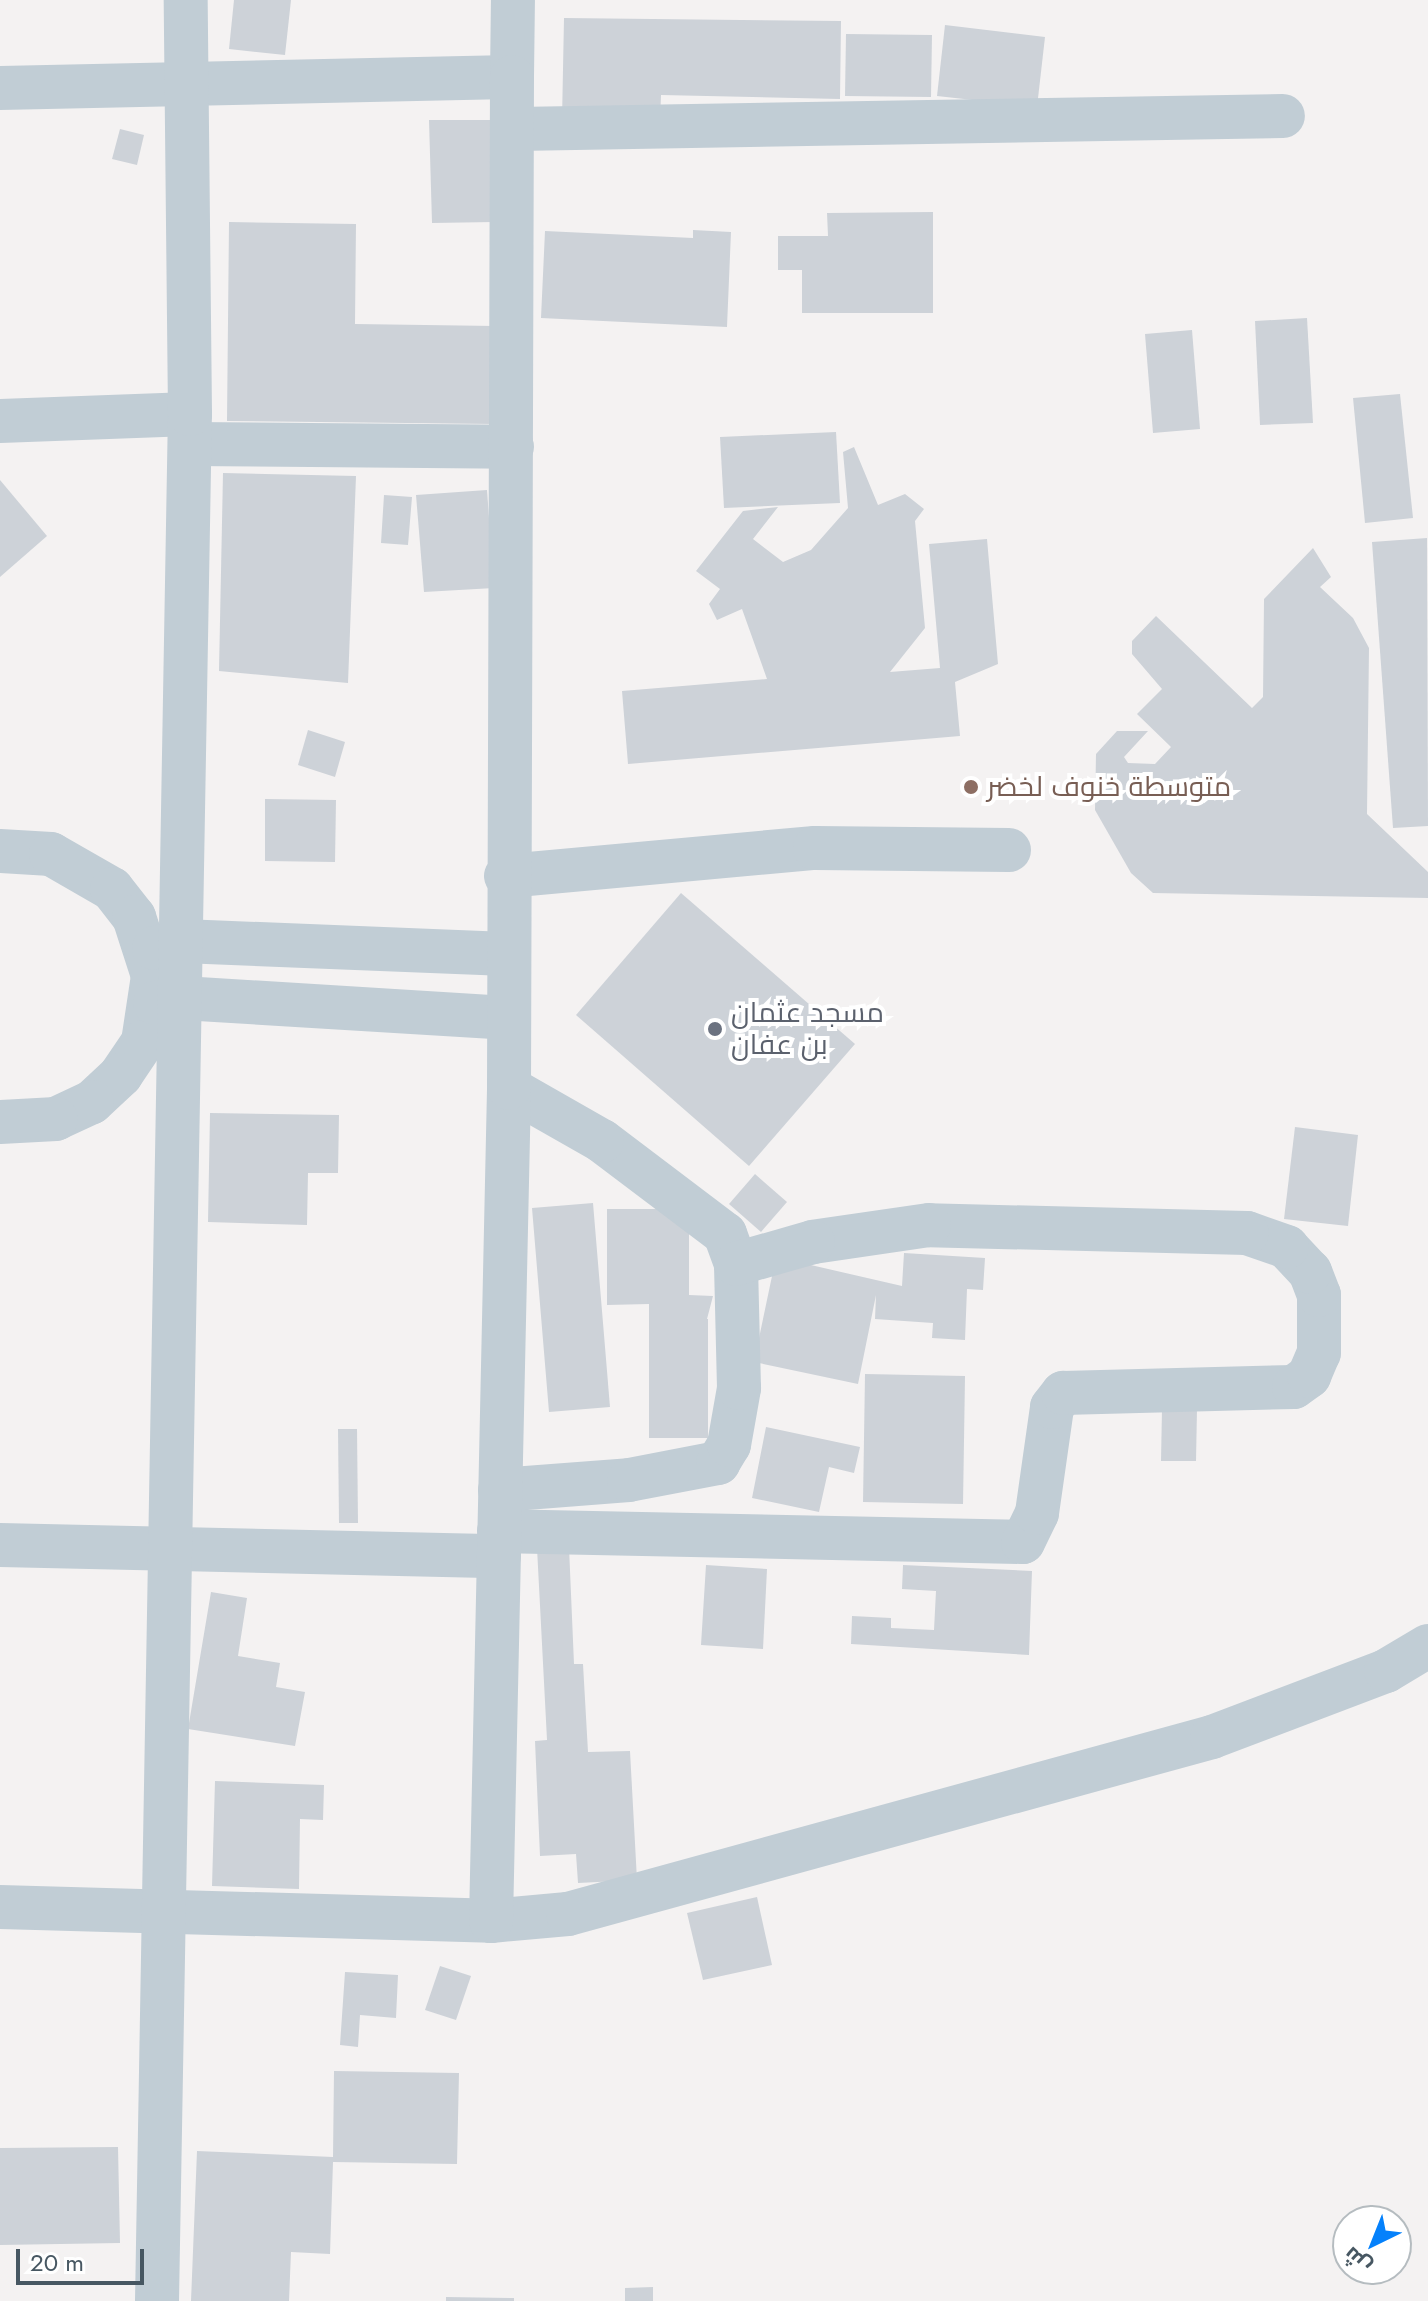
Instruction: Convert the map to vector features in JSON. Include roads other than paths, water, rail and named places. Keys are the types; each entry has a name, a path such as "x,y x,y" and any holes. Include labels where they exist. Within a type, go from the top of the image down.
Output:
{"street":[{"path":"157,2301 166,1912 165,946 190,429 186,0"},
{"path":"491,1921 509,1088 506,876 517,129 512,77 513,0"},
{"path":"0,88 512,77"},
{"path":"517,129 1283,116"},
{"path":"0,421 512,447"},
{"path":"506,876 815,848 1009,850"},
{"path":"0,851 51,854 84,868 112,889 165,946 507,954"},
{"path":"167,1000 506,1018"},
{"path":"0,1122 56,1119 92,1102 143,1042 167,1000"},
{"path":"499,1526 629,1480 718,1463 729,1445 739,1388 736,1264 714,1221 602,1141 509,1088"},
{"path":"0,1545 168,1550 499,1526 1023,1542 1037,1513 1052,1407 1063,1393 1294,1387 1309,1376 1319,1353 1319,1295 1310,1272 1287,1247 1247,1233 929,1225 813,1242 736,1264"},
{"path":"0,1907 491,1921 568,1914 1212,1737 1386,1671 1428,1646"}],"place":[{"name":"متوسطة خنوف لخضر","path":"971,787"},
{"name":"مسجد عثمان بن عفان","path":"715,1029"}]}
